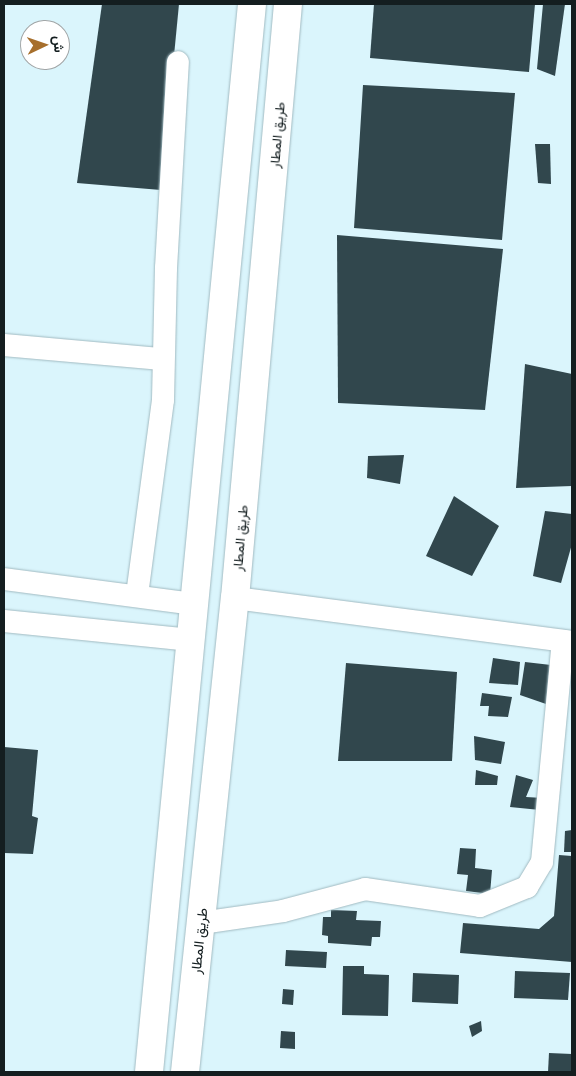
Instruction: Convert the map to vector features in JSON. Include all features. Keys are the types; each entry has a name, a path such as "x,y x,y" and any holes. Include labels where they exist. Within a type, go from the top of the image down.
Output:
{"highway":[{"path":"149,1072 252,4"},
{"name":"طريق المطار","path":"185,1072 235,598 288,4"}],"street":[{"path":"137,594 158,457 163,400 162,360 178,62"},
{"path":"4,345 162,360"},
{"path":"4,579 137,594 193,604"},
{"path":"201,923 283,911 365,889 480,906 526,886 542,862 568,642 235,598"},
{"path":"4,621 191,640"}],"building":[{"path":"102,4 179,4 161,190 77,183"},
{"path":"374,4 535,4 529,72 370,58"},
{"path":"543,4 565,4 555,76 537,69"},
{"path":"363,85 515,93 502,240 354,228"},
{"path":"535,144 550,144 551,184 538,183"},
{"path":"337,235 503,249 485,410 338,403"},
{"path":"525,364 572,374 572,486 516,488"},
{"path":"404,455 400,484 367,478 368,456"},
{"path":"454,496 499,526 472,576 426,556"},
{"path":"545,511 572,514 572,544 561,583 533,576"},
{"path":"493,658 520,662 518,685 489,683"},
{"path":"525,662 551,665 546,704 520,695"},
{"path":"346,663 457,672 452,761 338,761"},
{"path":"482,693 512,697 508,717 488,716 489,706 480,706"},
{"path":"474,736 505,742 501,764 475,760"},
{"path":"4,747 38,750 32,816 38,818 33,854 4,853"},
{"path":"476,770 498,776 497,785 475,785"},
{"path":"516,775 533,780 526,797 543,798 540,810 510,807"},
{"path":"572,830 572,852 564,852 565,831"},
{"path":"460,848 476,849 475,868 492,870 490,894 466,891 468,875 457,874"},
{"path":"559,855 572,856 572,962 460,953 463,923 539,929 554,916"},
{"path":"331,910 357,911 356,920 381,921 380,937 372,937 371,946 328,943 328,936 322,935 323,917 331,917"},
{"path":"286,950 327,952 326,968 285,966"},
{"path":"343,966 364,966 364,974 389,975 388,1016 342,1015"},
{"path":"515,971 570,973 568,1000 514,998"},
{"path":"413,973 459,975 458,1004 412,1002"},
{"path":"283,989 294,990 293,1005 282,1004"},
{"path":"481,1021 482,1031 472,1037 469,1026"},
{"path":"281,1031 295,1032 295,1049 280,1048"},
{"path":"549,1053 572,1054 572,1072 548,1072"}]}
